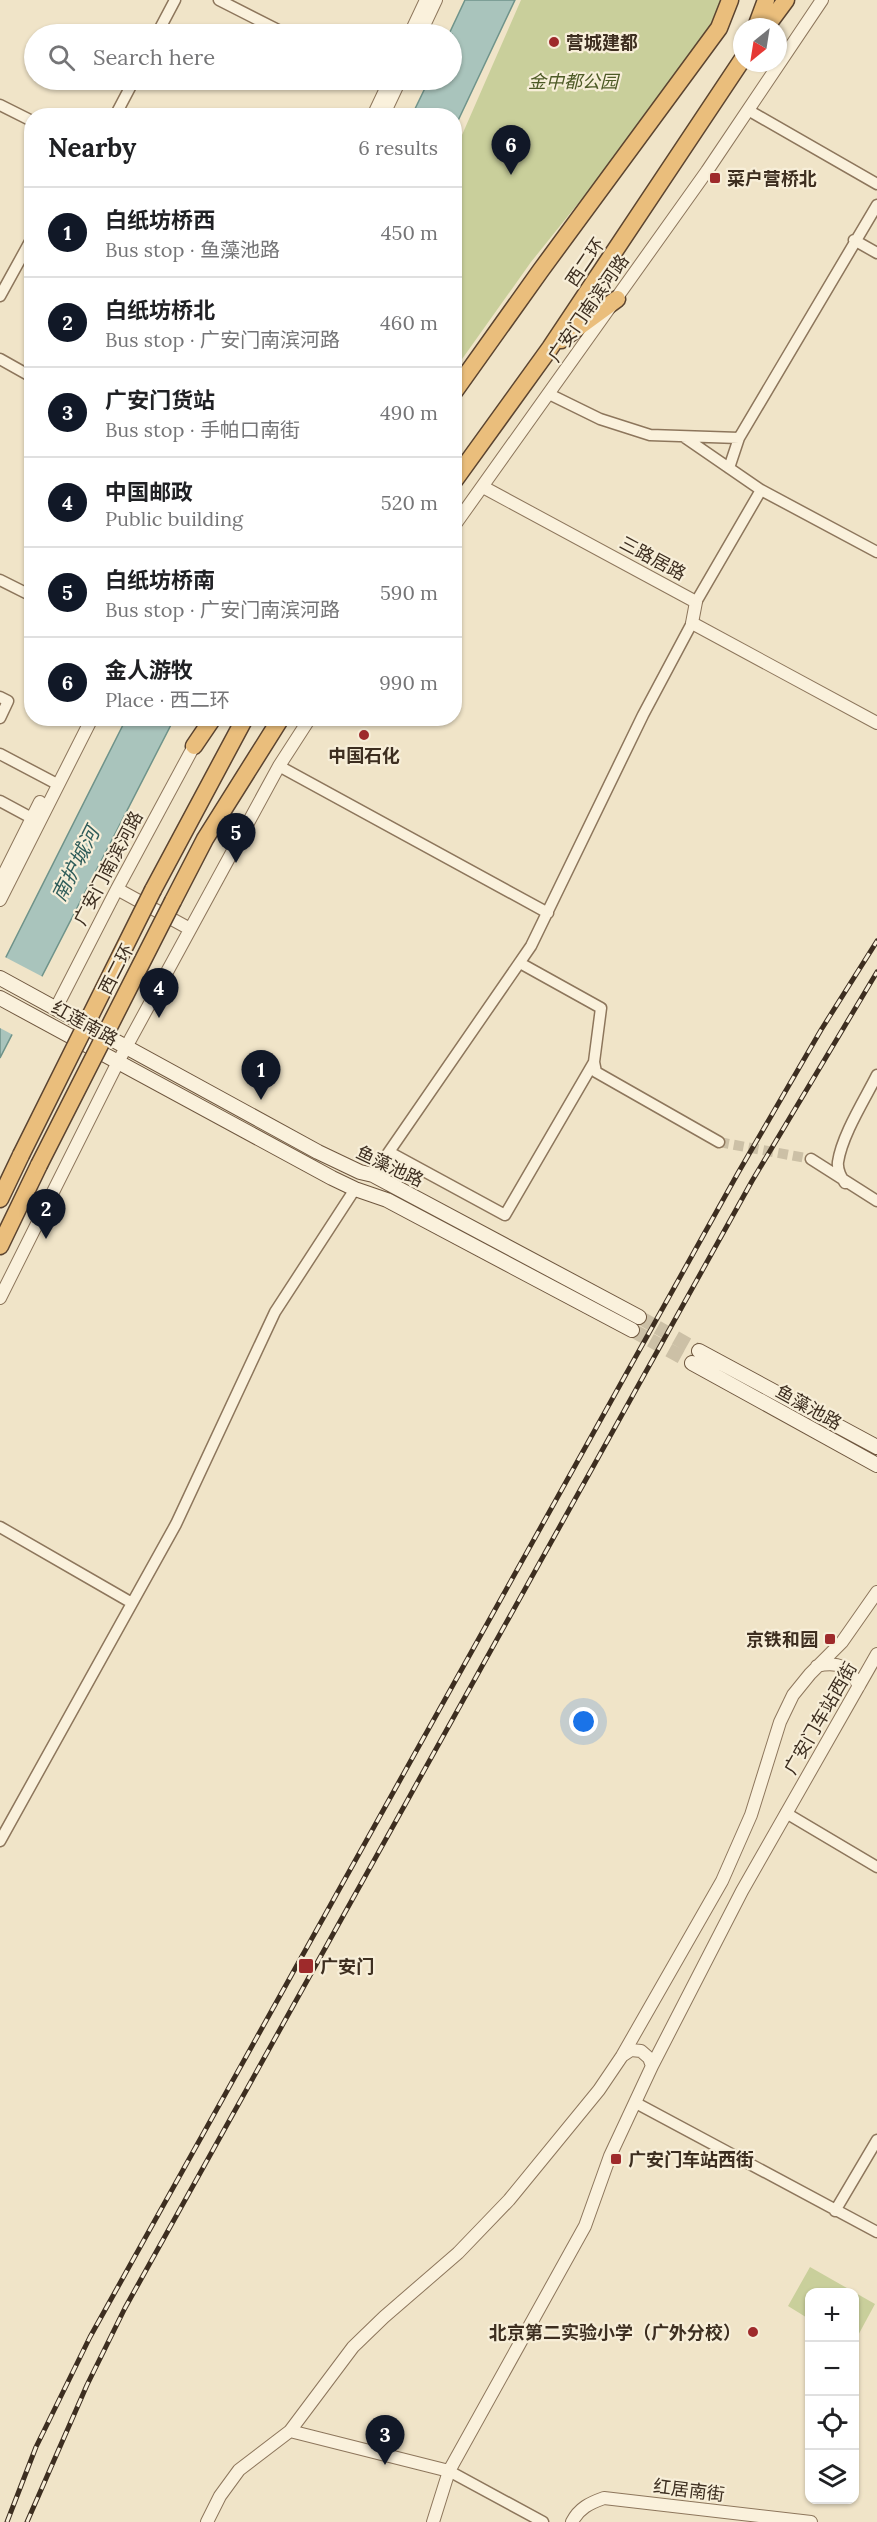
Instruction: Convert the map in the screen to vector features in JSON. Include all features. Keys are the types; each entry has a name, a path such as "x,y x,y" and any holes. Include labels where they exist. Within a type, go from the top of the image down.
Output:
{"highway":[{"name":"西二环","path":"462,381 719,28 730,0"},
{"path":"719,28 741,0"},
{"path":"759,18 766,0"},
{"path":"773,18 786,1"},
{"name":"西二环","path":"462,470 550,348 734,72"},
{"path":"550,348 617,299"},
{"path":"194,746 208,726"},
{"name":"西二环","path":"0,1199 153,890 241,726"},
{"name":"西二环","path":"0,1246 172,901 205,839 276,726"}],"main road":[{"name":"红莲南路","path":"0,978 126,1047"},
{"name":"红莲南路","path":"0,998 118,1062"},
{"name":"鱼藻池路","path":"126,1047 318,1152 360,1172 373,1175 639,1317"},
{"name":"鱼藻池路","path":"118,1062 355,1189 387,1200 632,1330"},
{"name":"鱼藻池路","path":"877,1447 696,1357 877,1465"}],"street":[{"path":"162,24 175,0"},
{"path":"219,0 266,24"},
{"path":"415,24 426,0"},
{"path":"425,24 436,0"},
{"name":"广安门南滨河路","path":"462,515 617,299 822,0"},
{"path":"119,108 129,90"},
{"path":"378,108 389,90"},
{"path":"386,108 391,90"},
{"path":"0,105 24,117"},
{"path":"748,110 877,184"},
{"path":"729,468 739,438 854,240 877,205"},
{"path":"854,240 877,253"},
{"path":"0,296 24,252"},
{"path":"0,359 24,372"},
{"path":"549,394 600,419 650,435 739,438"},
{"path":"684,436 761,490 877,552"},
{"name":"三路居路","path":"483,487 696,602 692,623"},
{"path":"696,602 761,490"},
{"path":"0,580 24,592"},
{"path":"373,1175 520,963 548,913 643,715 692,623 877,723"},
{"path":"0,697 8,701 0,718"},
{"path":"0,900 79,726"},
{"path":"54,782 87,726"},
{"path":"0,1298 118,1062 279,766 305,726"},
{"name":"广安门南滨河路","path":"56,1008 194,746"},
{"path":"0,754 54,782"},
{"path":"279,766 548,913"},
{"path":"0,801 36,821"},
{"path":"0,882 36,821"},
{"path":"117,889 190,929"},
{"path":"520,963 601,1008 594,1062 596,1072 719,1142"},
{"path":"389,1152 505,1215 594,1062"},
{"path":"845,1183 840,1176 838,1162 850,1128 877,1075"},
{"path":"811,1159 877,1202"},
{"path":"0,1841 176,1524 275,1312 355,1189"},
{"path":"0,1527 132,1603"},
{"name":"广安门车站西街","path":"207,2522 220,2496 239,2470 290,2432 353,2347 458,2253 509,2200 580,2116 622,2056 722,1881 751,1815 780,1722 793,1695 842,1642 877,1592"},
{"name":"广安门车站西街","path":"433,2522 449,2471 582,2232 610,2156 652,2066 741,1891 877,1654"},
{"path":"817,1667 832,1663 853,1674 860,1686"},
{"path":"786,1813 877,1867"},
{"path":"722,1881 728,1891 736,1893 741,1891"},
{"path":"622,2056 631,2050 641,2051 649,2058 652,2066"},
{"path":"636,2103 877,2232"},
{"path":"835,2211 877,2140"},
{"path":"290,2432 449,2471 543,2522"},
{"name":"红居南街","path":"572,2522 583,2508 604,2498 811,2522"}],"green space":[{"name":"金中都公园","path":"521,0 730,0 719,28 531,262 462,359 462,135"},
{"path":"810,2267 847,2288 805,2288 805,2317 788,2306"},
{"path":"859,2295 875,2304 859,2334"}],"water":[{"path":"465,0 515,0 462,112 462,108 415,108 424,90 462,90 462,24 454,24"},
{"name":"南护城河","path":"122,726 170,726 0,1058 0,969"}],"pier":[{"path":"3,956 45,978 15,1036 0,1028 0,962"}],"tunnel":[{"path":"719,1142 811,1159"},
{"path":"639,1317 699,1351"},
{"path":"632,1330 692,1363"}],"railway":[{"path":"7,2522 36,2447 90,2337 738,1173 821,1030 877,941"},
{"path":"27,2522 87,2385 125,2308 752,1181 877,972"}],"place":[{"name":"营城建都","path":"554,42"},
{"name":"金人游牧","path":"511,175"},
{"name":"菜户营桥北","path":"715,178"},
{"name":"中国石化","path":"364,735"},
{"name":"白纸坊桥南","path":"236,863"},
{"name":"中国邮政","path":"159,1018"},
{"name":"白纸坊桥西","path":"261,1100"},
{"name":"白纸坊桥北","path":"46,1239"},
{"name":"京铁和园","path":"830,1639"},
{"name":"广安门","path":"306,1966"},
{"name":"广安门车站西街","path":"616,2159"},
{"name":"北京第二实验小学（广外分校）","path":"753,2332"},
{"name":"广安门货站","path":"385,2465"}]}
